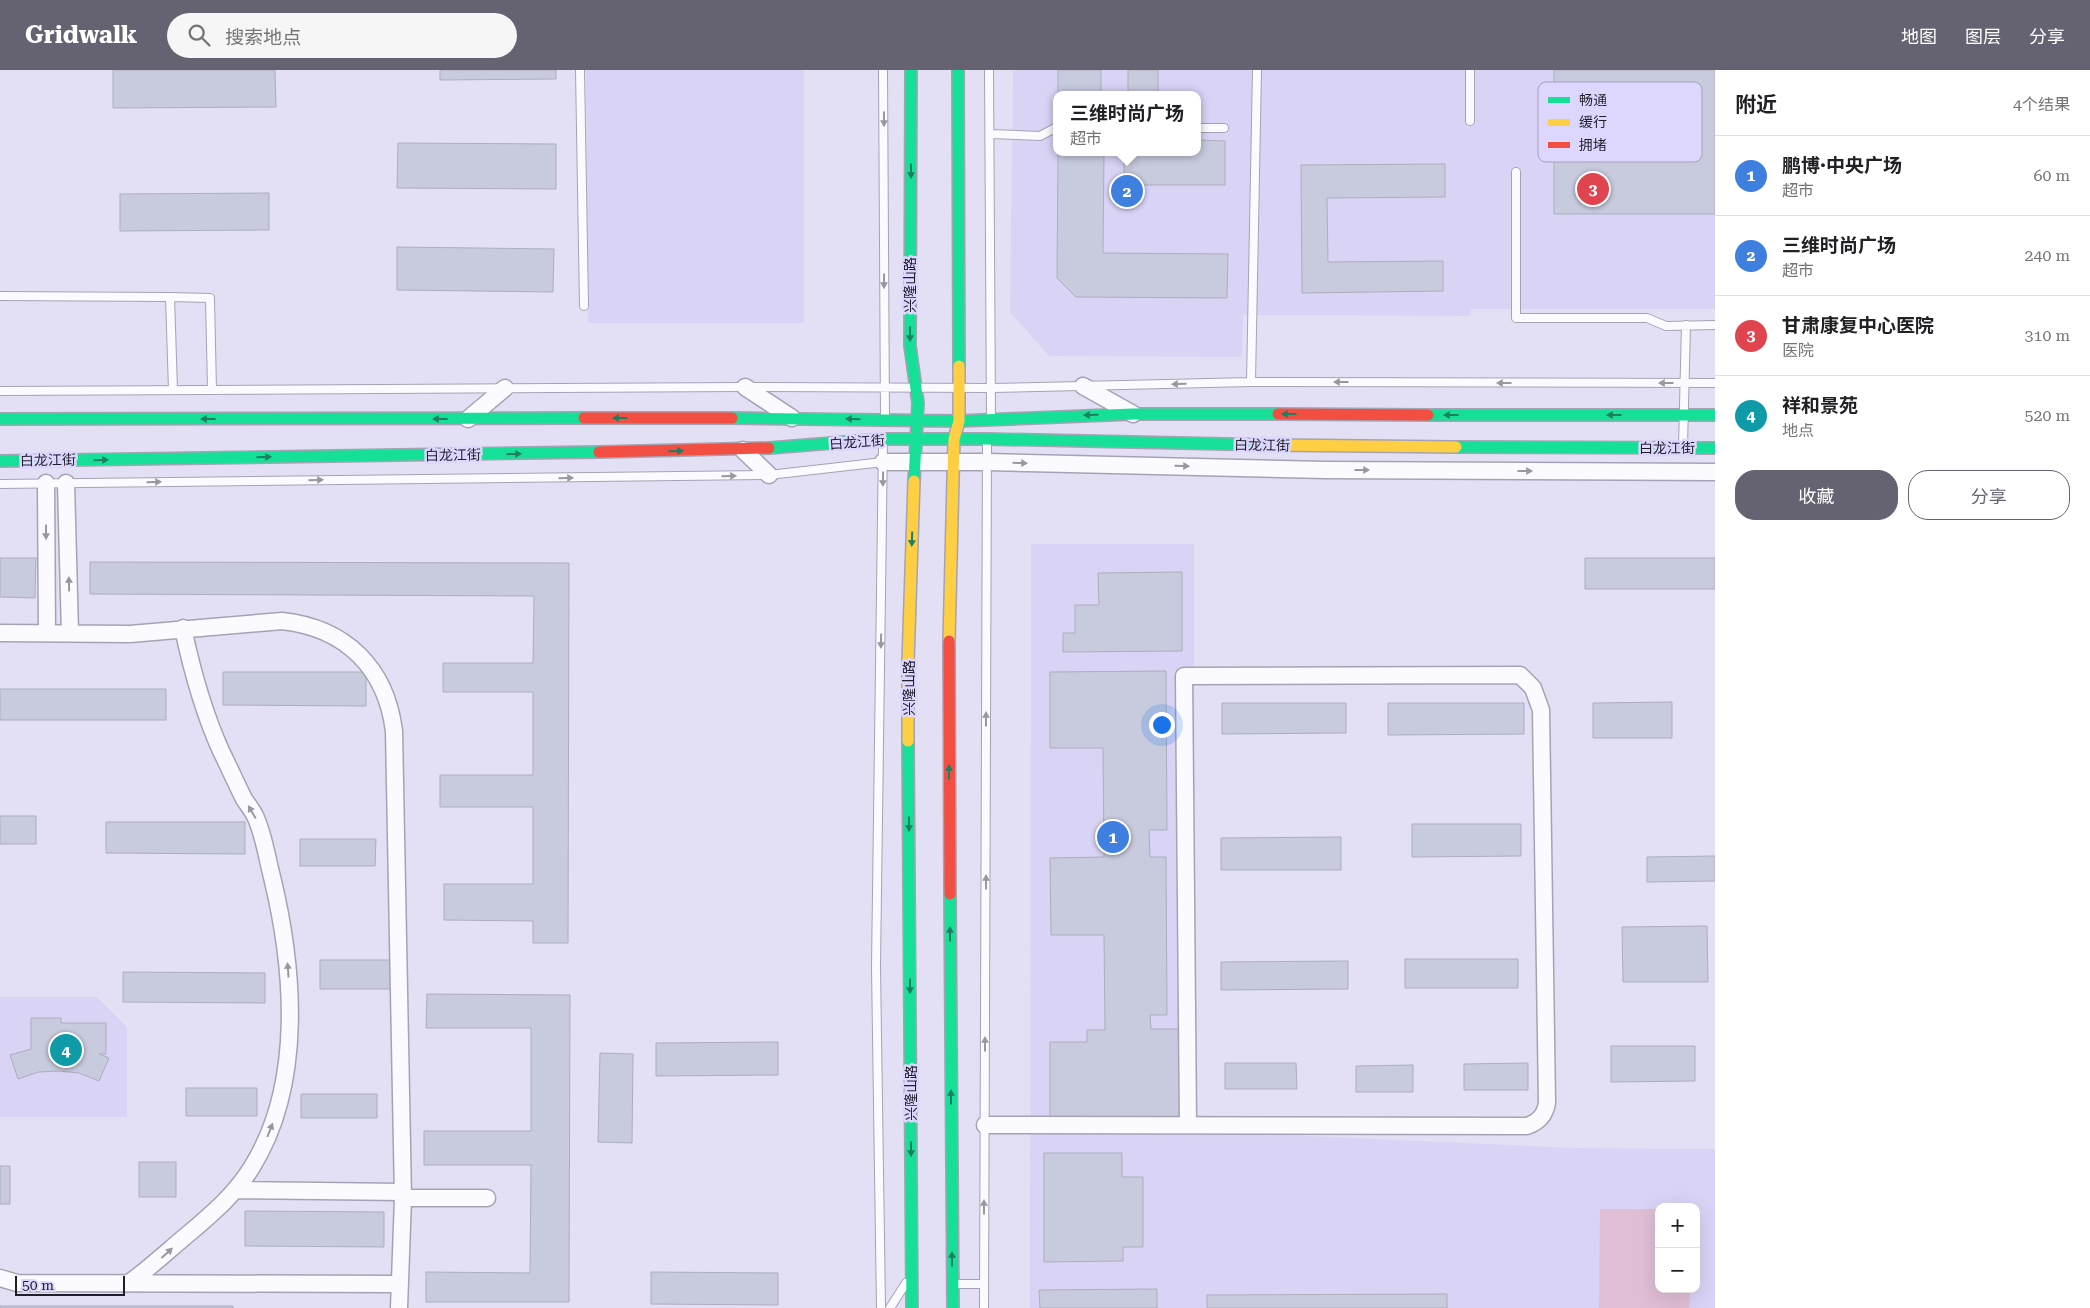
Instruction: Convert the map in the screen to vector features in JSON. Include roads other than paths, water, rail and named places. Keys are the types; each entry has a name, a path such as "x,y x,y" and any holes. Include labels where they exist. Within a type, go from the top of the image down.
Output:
{"main road":[{"name":"兴隆山路","path":"911,70 910,346 919,388 919,421 915,439 908,662 912,1308"},
{"path":"953,1308 949,662 954,439 959,421 958,70"},
{"name":"白龙江街","path":"0,419 792,418 959,421 1133,414 1715,415"},
{"name":"白龙江街","path":"0,461 743,450 883,439 987,439 1363,447 1715,448"}],"street":[{"path":"1083,386 1133,414"},
{"path":"745,387 792,418"},
{"path":"468,419 505,388"},
{"path":"1094,442 1142,465"},
{"path":"1324,470 1363,447"},
{"path":"743,450 769,475"},
{"name":"白龙江街","path":"883,462 987,462 1324,470 1715,472"},
{"path":"46,483 47,633"},
{"path":"66,483 70,633"},
{"path":"0,633 130,634 282,621 313,626 327,632 354,650 375,673 389,702 394,731 403,1195 398,1284 399,1308"},
{"path":"129,1283 153,1266 210,1216 235,1190 252,1167 263,1148 279,1103 288,1043 290,1004 287,958 276,896 256,818 241,792 208,720 195,681 183,628"},
{"path":"985,1125 1528,1126 1541,1118 1547,1103 1541,710 1533,688 1520,675 1184,676 1188,1125"},
{"path":"235,1190 487,1198"},
{"path":"0,1278 17,1283 398,1284"}],"lane":[{"path":"580,70 584,306"},
{"path":"881,1308 876,967 883,439 885,420 883,70"},
{"path":"984,1308 987,439 990,420 989,70"},
{"path":"1251,382 1256,70"},
{"path":"1470,70 1470,121"},
{"path":"1201,128 1224,128"},
{"path":"990,134 1040,136 1053,129"},
{"path":"1516,172 1516,318 1648,318 1666,326 1715,325"},
{"path":"0,296 210,298 212,390"},
{"path":"170,297 173,390"},
{"path":"1684,448 1686,325"},
{"path":"0,391 745,387 990,388 1251,382 1715,384"},
{"path":"0,484 769,475 883,462"},
{"path":"890,1308 912,1273"},
{"path":"953,1284 984,1284"}],"place":[{"name":"甘肃康复中心医院","path":"1593,189"},
{"name":"三维时尚广场","path":"1127,191"},
{"name":"鹏博·中央广场","path":"1113,837"},
{"name":"祥和景苑","path":"66,1050"}]}
